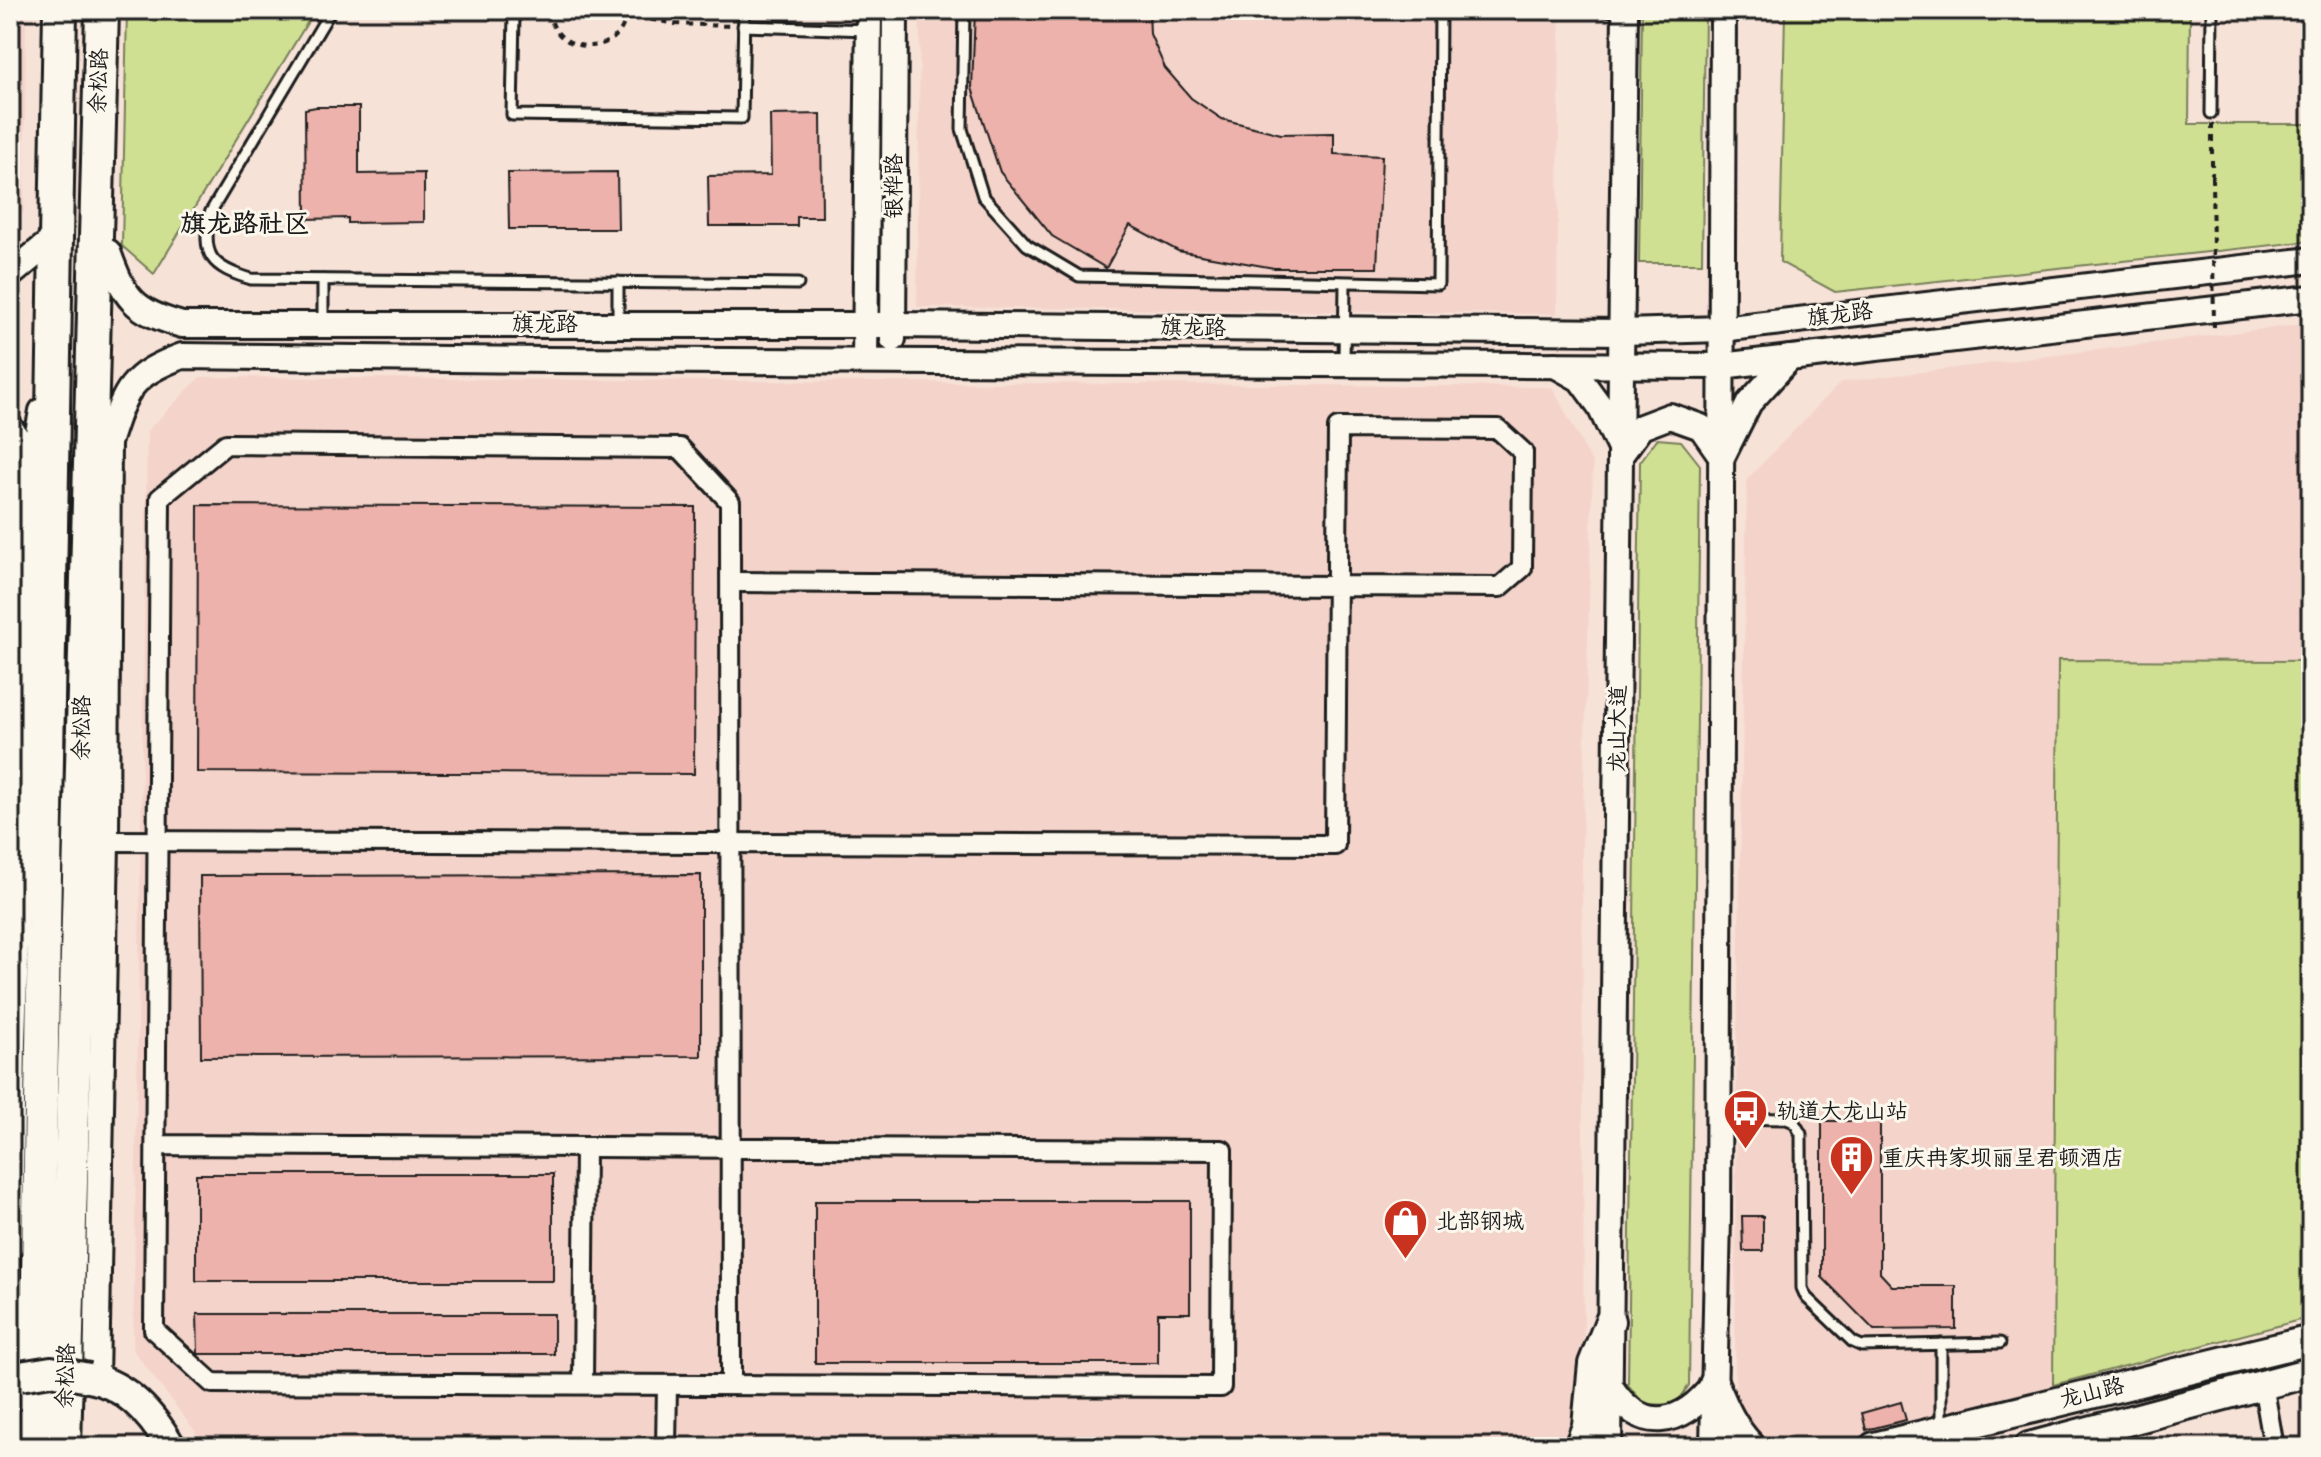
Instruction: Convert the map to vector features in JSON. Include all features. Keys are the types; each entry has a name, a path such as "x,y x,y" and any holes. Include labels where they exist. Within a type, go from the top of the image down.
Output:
{"highway":[{"name":"余松路","path":"35,1447 60,10"},
{"name":"余松路","path":"64,1447 102,10"}],"main road":[{"name":"银桦路","path":"892,361 895,10"},
{"path":"1713,1447 1718,1118 1723,10"},
{"name":"龙山大道","path":"1609,1447 1625,11"},
{"name":"银桦路","path":"865,361 869,20"},
{"path":"92,1378 106,841 108,443 108,252 97,155"},
{"path":"10,275 56,237"},
{"name":"旗龙路","path":"108,252 120,286 135,305 156,317 182,325 893,325 1623,332 1721,329 2311,260"},
{"path":"108,443 123,398 136,379 156,365 182,356 1721,366 2311,298"},
{"path":"10,1247 15,879 31,472 54,350"},
{"path":"1722,457 1749,403 1790,358"},
{"path":"1553,364 1580,379 1599,405 1622,453 1641,427 1670,416 1701,427 1722,457"},
{"path":"10,427 31,472"},
{"path":"1579,1447 1587,1426 1593,1364 1610,1321"},
{"name":"龙山路","path":"1874,1447 2311,1340"},
{"path":"15,1377 51,1371 92,1378 130,1396 157,1423 171,1447"},
{"name":"龙山路","path":"2029,1447 2311,1372"},
{"path":"1610,1386 1628,1409 1655,1420 1674,1418 1689,1410 1714,1384"},
{"path":"1714,1384 1727,1415 1751,1447"}],"street":[{"path":"106,841 1335,845 1337,586 1338,428 1498,429 1523,452 1522,568 1500,587 1337,586 731,582"},
{"path":"156,1145 730,1148 1222,1150 1221,1387 212,1383 154,1330 160,498 226,444 680,448 730,502 729,843 730,1148 731,1385"},
{"path":"583,1383 585,1147"},
{"path":"2263,1384 2274,1447"},
{"path":"666,1447 667,1385"}],"lane":[{"path":"331,10 210,213 205,236 211,258 226,272 251,279 798,284"},
{"path":"512,11 512,115 742,118 744,10"},
{"path":"964,10 962,129 983,196 1027,245 1079,276 1438,284 1440,10"},
{"path":"1582,10 1625,11"},
{"path":"2211,113 2212,10"},
{"path":"743,26 869,20"},
{"path":"323,280 323,325"},
{"path":"618,282 618,324"},
{"path":"1344,362 1345,283"},
{"path":"1718,1118 1787,1119 1799,1128 1802,1288 1806,1297 1853,1342 1862,1346 2000,1343"},
{"path":"1941,1344 1942,1430"}],"path":[{"path":"550,10 549,15 558,35 577,47 599,47 618,35 627,12 675,24 743,26"},
{"path":"2211,113 2214,327"}],"shaded area":[{"path":"10,10 26,10 24,212 10,222"},
{"path":"920,10 1560,10 1557,314 917,307"},
{"path":"2311,323 2311,661 2058,661 2053,1385 1820,1447 1765,1445 1752,1436 1737,1407 1735,1389 1736,1099 1747,479 1841,382"},
{"path":"200,377 1552,387 1593,464 1582,849 1584,1386 1567,1447 207,1447 133,1350 147,431"}],"green space":[{"path":"127,10 315,10 154,274 122,246"},
{"path":"1642,10 1705,10 1702,263 1639,263"},
{"path":"1785,10 2190,10 2189,124 2311,124 2311,241 1835,292 1780,262"},
{"path":"1657,439 1681,441 1700,465 1689,1385 1676,1405 1644,1404 1628,1385 1640,462"},
{"path":"2058,660 2311,661 2311,1317 2053,1385"}],"building":[{"path":"975,10 1149,10 1150,34 1165,68 1191,98 1222,119 1281,134 1334,133 1334,154 1382,156 1377,268 1274,268 1178,251 1130,225 1106,268 1052,236 1000,172 972,88"},
{"path":"359,107 359,174 424,173 424,222 348,223 348,218 306,219 305,109"},
{"path":"821,114 822,217 797,217 797,226 709,226 708,176 771,175 770,115"},
{"path":"617,172 618,229 509,229 508,173"},
{"path":"198,505 695,507 694,774 197,772"},
{"path":"701,875 701,1056 201,1057 200,876"},
{"name":"重庆冉家坝丽呈君顿酒店","path":"1822,1121 1880,1121 1880,1273 1892,1286 1956,1286 1956,1329 1874,1330 1822,1277"},
{"path":"196,1174 553,1174 553,1281 196,1281"},
{"path":"815,1201 1190,1201 1190,1313 1158,1313 1158,1363 815,1363"},
{"path":"1742,1216 1763,1216 1763,1251 1743,1251"},
{"path":"197,1314 554,1314 554,1354 198,1354"},
{"path":"1901,1402 1906,1420 1866,1430 1862,1413"}],"place":[{"name":"轨道大龙山站","path":"1745,1150"},
{"name":"重庆冉家坝丽呈君顿酒店","path":"1851,1197"},
{"name":"北部钢城","path":"1405,1260"}],"district":[{"name":"旗龙路社区","path":"245,224"}]}
